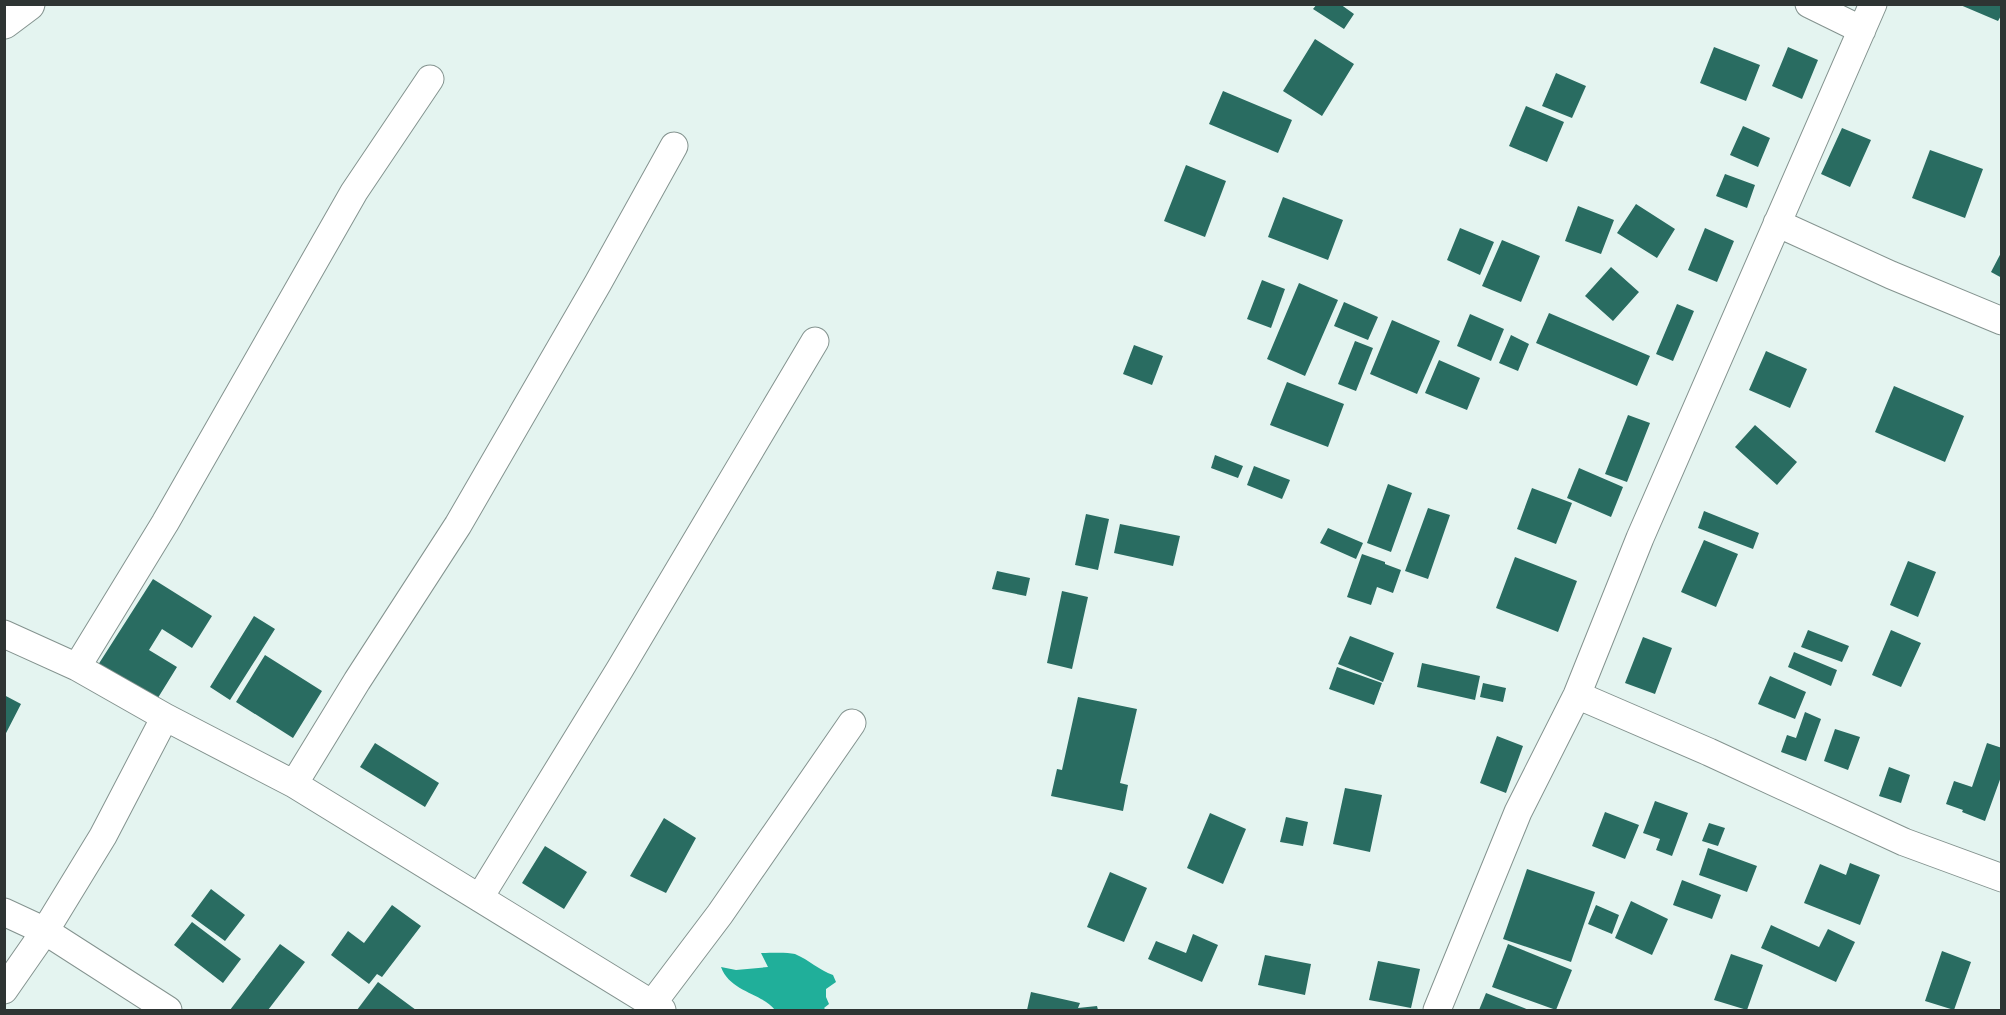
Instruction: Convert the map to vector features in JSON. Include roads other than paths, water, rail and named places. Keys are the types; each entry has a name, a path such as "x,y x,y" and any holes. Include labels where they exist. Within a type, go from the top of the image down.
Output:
{"street":[{"path":"4,22 28,4"},
{"path":"1809,4 1862,30"},
{"path":"1437,1011 1518,812 1576,695 1640,538 1873,4"},
{"path":"77,667 165,523 354,192 429,79"},
{"path":"294,784 357,681 458,525 598,283 674,146"},
{"path":"1777,224 2001,321"},
{"path":"480,897 620,669 815,341"},
{"path":"4,634 77,667 165,717 294,784 657,1007 852,723"},
{"path":"1576,695 1709,752 1904,842 2001,878"},
{"path":"4,990 45,931 103,836 165,717"},
{"path":"4,912 45,931 168,1011"}]}
